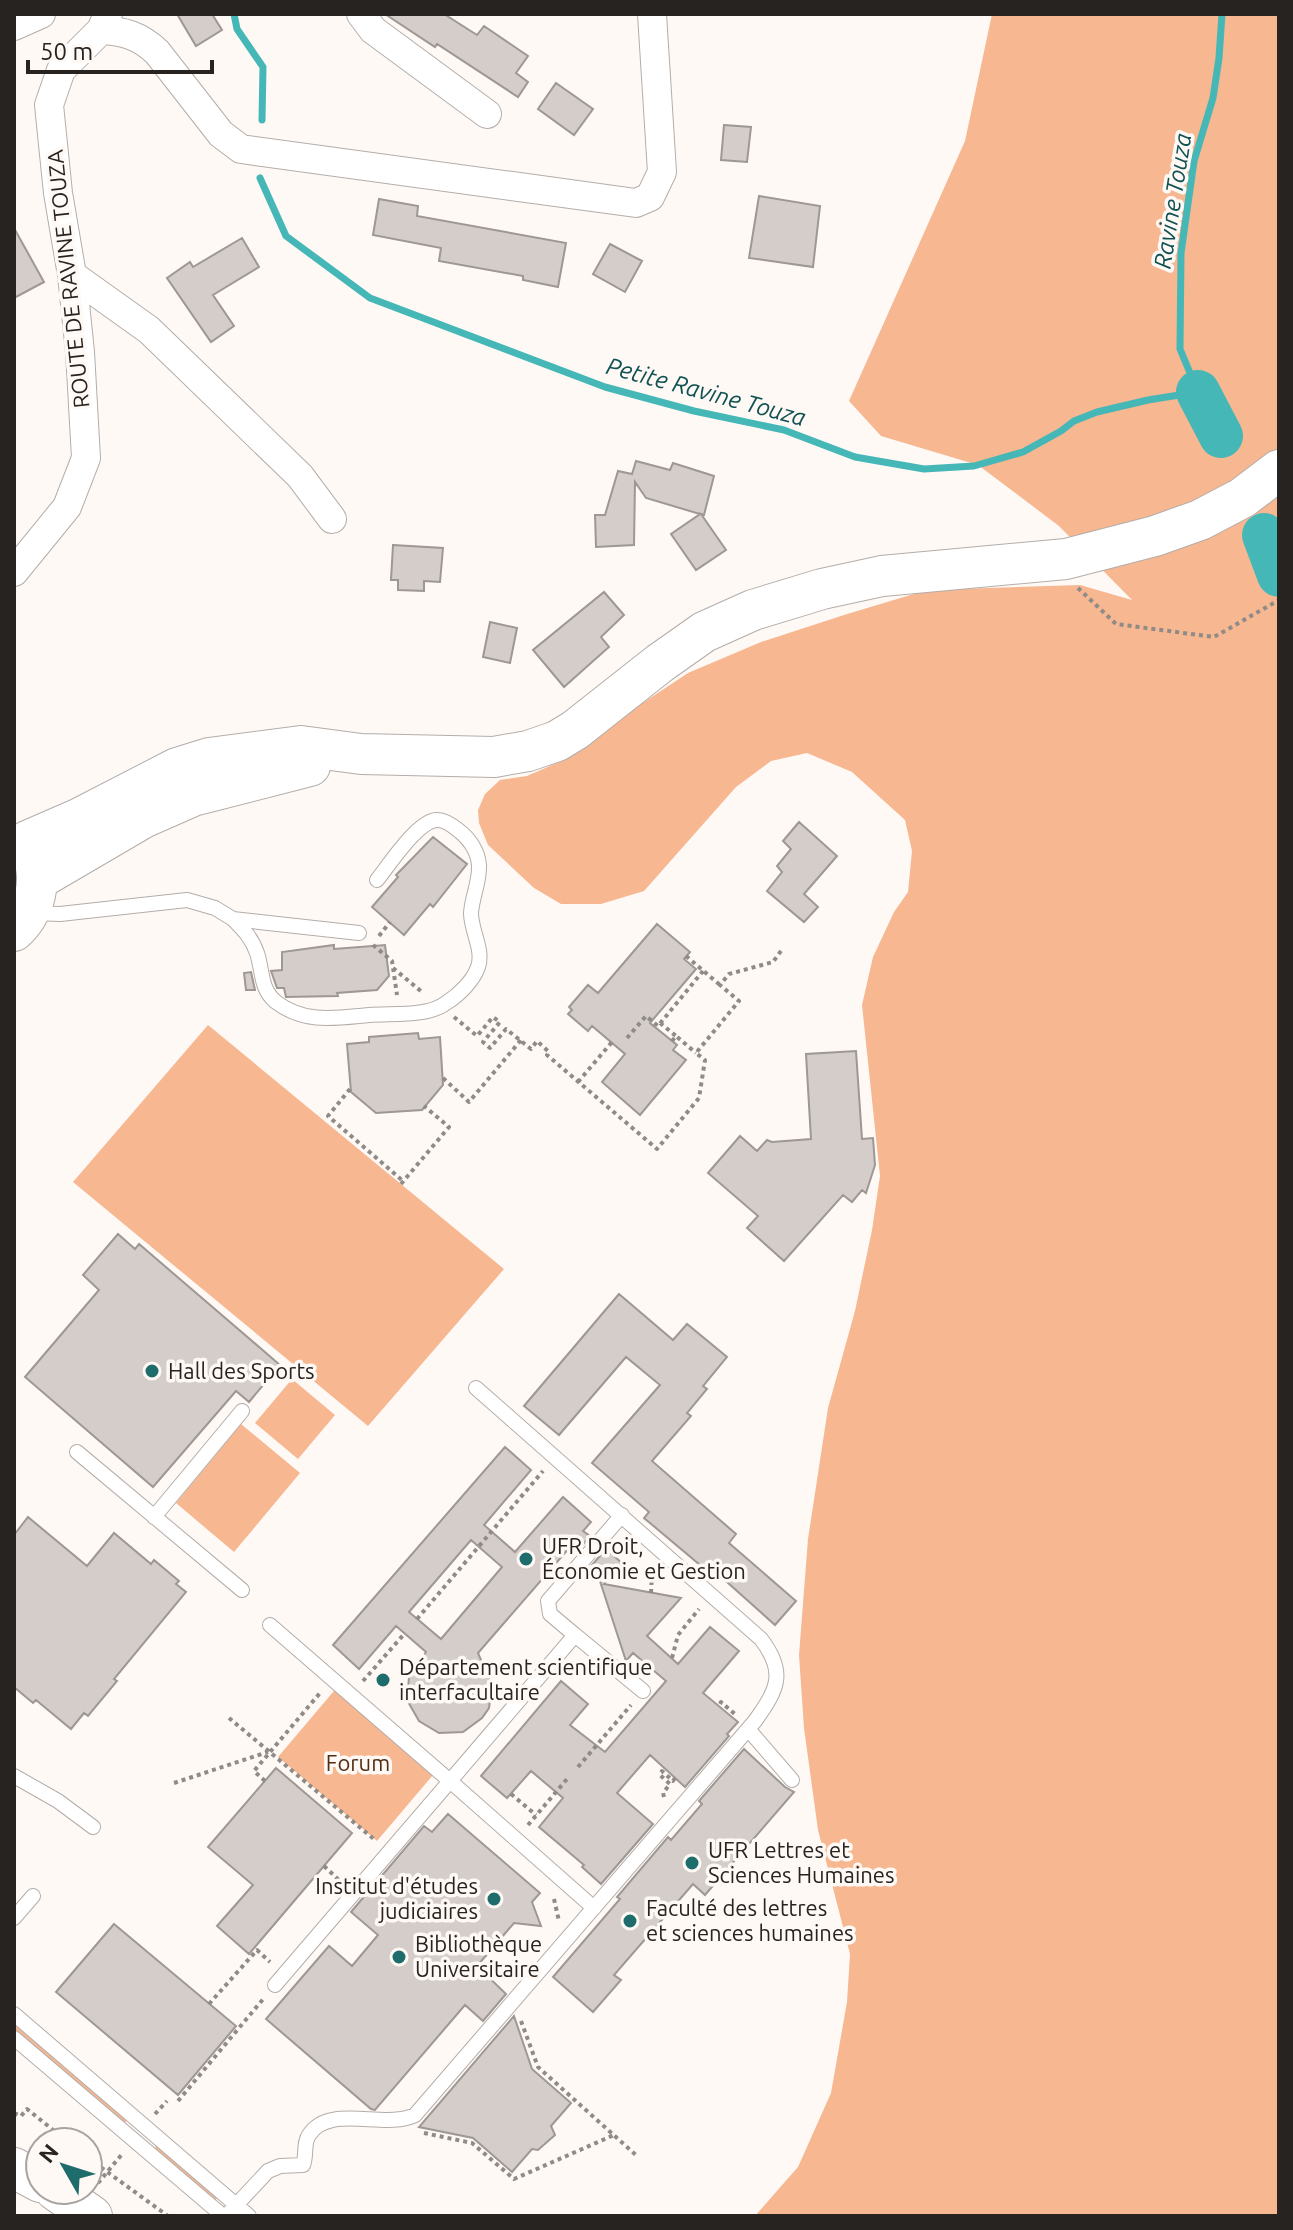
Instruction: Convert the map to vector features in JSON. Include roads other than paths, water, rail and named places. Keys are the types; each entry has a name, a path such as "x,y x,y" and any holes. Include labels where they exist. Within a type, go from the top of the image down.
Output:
{"main road":[{"path":"27,908 35,860 20,834 80,818 177,768 209,758 301,746 361,754 494,757 528,751 557,741 575,730 704,632 753,610 822,589 882,576 1066,559 1155,536 1200,520 1242,498 1279,470"},
{"path":"27,908 143,818 193,796 361,754"}],"street":[{"path":"14,26 41,14"},
{"path":"361,14 373,30 487,114"},
{"path":"105,22 145,42 157,52 221,134 241,149 636,203 650,197 662,172 648,17"},
{"name":"ROUTE DE RAVINE TOUZA","path":"14,572 67,507 86,458 72,275 58,193 49,105 61,70 105,22"},
{"path":"72,275 149,330 300,476 332,519"}],"lane":[{"path":"27,908 60,914 187,900 215,908 248,933 256,952 264,990 291,1012 308,1018 334,1018 437,1009 462,990 478,966 479,954 471,924 471,905 479,868 477,854 462,833 448,823 437,820 425,825 405,844 377,880"},
{"path":"233,919 359,933"},
{"path":"228,2212 268,2171 280,2166 296,2168 303,2165 307,2139 321,2124 344,2118 402,2122 420,2110 748,1729 773,1694 778,1677 776,1661 761,1639 476,1388"},
{"path":"154,1517 242,1411"},
{"path":"77,1452 242,1590"},
{"path":"622,1515 548,1601 550,1614 643,1691"},
{"path":"270,1625 594,1908"},
{"path":"275,1985 575,1635"},
{"path":"748,1729 792,1780"},
{"path":"14,1776 58,1801 93,1827"},
{"path":"14,1910 33,1896 14,1918"},
{"path":"14,2014 228,2212"},
{"path":"14,2038 228,2212 249,2216"}],"waterway":[{"name":"Petite Ravine Touza","path":"234,14 237,29 263,67 262,120"},
{"name":"Petite Ravine Touza","path":"260,178 286,236 370,298 605,387 694,411 784,430 855,457 924,469 974,466 1023,452 1074,421 1097,412 1198,392 1180,349 1181,253 1194,161 1213,98 1222,14"},
{"path":"1198,392 1221,436"},
{"path":"1264,535 1279,575"}],"place":[{"name":"Hall des Sports","path":"152,1371"},
{"name":"UFR Droit, Économie et Gestion","path":"526,1559"},
{"name":"Département scientifique interfacultaire","path":"383,1680"},
{"name":"UFR Lettres et Sciences Humaines","path":"692,1863"},
{"name":"Institut d'études judiciaires","path":"494,1899"},
{"name":"Faculté des lettres et sciences humaines","path":"630,1921"},
{"name":"Bibliothèque Universitaire","path":"399,1957"}],"water label":[{"name":"Ravine Touza","path":"1173,201"}],"park label":[{"name":"Forum","path":"358,1763"}]}
